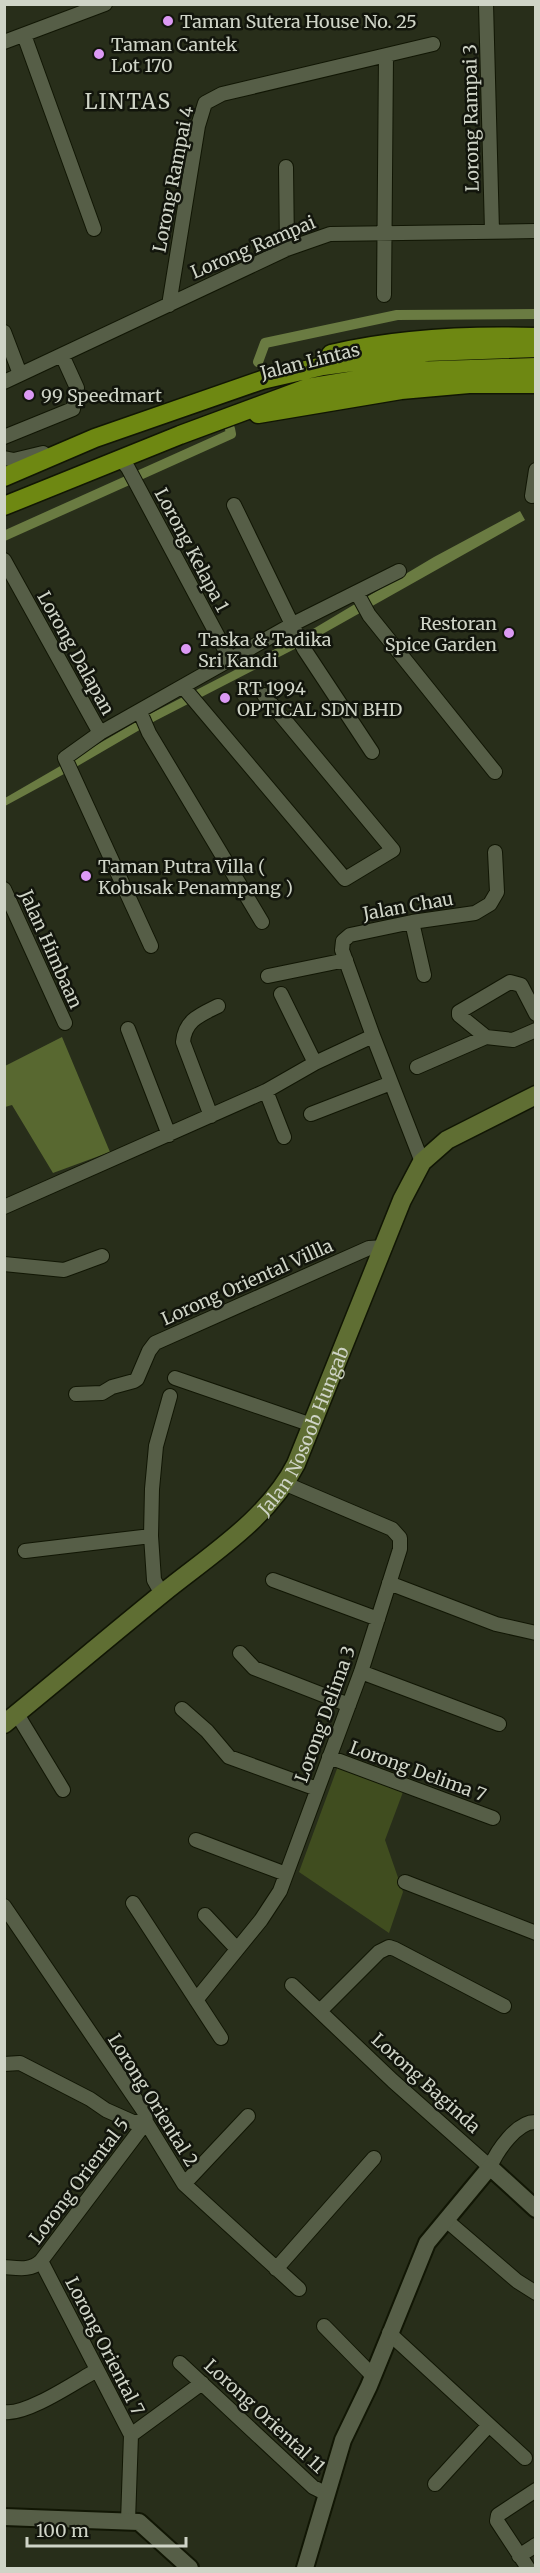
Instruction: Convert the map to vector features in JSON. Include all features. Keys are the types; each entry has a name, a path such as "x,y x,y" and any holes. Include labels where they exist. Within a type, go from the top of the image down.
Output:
{"highway":[{"name":"Jalan Lintas","path":"237,385 277,367 360,348 468,336 536,337"},
{"name":"Jalan Lintas","path":"4,477 165,405 237,385 323,366 427,352 536,348"},
{"name":"Jalan Lintas","path":"4,506 124,464 218,421 307,388 349,379 410,371 536,367"},
{"name":"Jalan Lintas","path":"218,421 401,390 469,384 536,384"}],"main road":[{"name":"Jalan Nosoob Hungab","path":"11,1719 253,1519 286,1484 402,1200 422,1162 447,1140 536,1095"}],"street":[{"path":"4,42 24,35 69,11 105,4"},
{"name":"Lorong Rampai 3","path":"486,4 492,231"},
{"path":"24,35 94,229"},
{"name":"Lorong Rampai 4","path":"169,305 198,126 205,103 222,94 433,44"},
{"path":"384,295 386,56"},
{"path":"286,167 287,249"},
{"name":"Lorong Rampai","path":"4,382 287,249 330,234 536,231"},
{"path":"4,332 20,374"},
{"path":"4,437 73,409 77,388 62,355"},
{"path":"4,458 14,460 70,448"},
{"name":"Lorong Kelapa 1","path":"124,464 139,487 230,659"},
{"path":"532,496 536,470"},
{"path":"234,505 298,636 372,752"},
{"name":"Lorong Dalapan","path":"4,560 100,732 140,712 149,733 262,922"},
{"path":"140,712 189,694 230,659 298,636 399,572"},
{"path":"359,596 369,615 495,772"},
{"path":"189,694 345,879 393,850 264,695"},
{"path":"100,732 65,758 75,785 152,946"},
{"name":"Jalan Chau","path":"346,960 342,950 343,940 350,935 412,922 475,913 490,904 497,892 495,852"},
{"name":"Jalan Himbaan","path":"4,889 66,1023"},
{"path":"412,922 424,975"},
{"path":"268,976 346,960 422,1162"},
{"path":"486,1037 459,1015 459,1012 510,982 521,985 536,1014"},
{"path":"281,994 315,1064"},
{"path":"211,1116 183,1042 184,1031 189,1022 218,1006"},
{"path":"128,1029 169,1135"},
{"path":"417,1067 486,1037 513,1040 536,1030"},
{"path":"4,1207 266,1091 315,1064 374,1036"},
{"path":"310,1114 391,1083"},
{"path":"266,1091 284,1137"},
{"name":"Lorong Oriental Villla","path":"76,1394 102,1393 112,1387 134,1381 149,1351 166,1338 369,1248 385,1246"},
{"path":"4,1264 64,1270 102,1256"},
{"path":"175,1378 312,1425"},
{"path":"162,1594 154,1580 151,1536 156,1446 170,1396"},
{"name":"Lorong Delima 3","path":"196,2000 270,1907 286,1874 361,1672 401,1543 400,1538 392,1529 286,1484"},
{"path":"25,1551 151,1536"},
{"path":"273,1580 378,1619"},
{"path":"389,1583 496,1624 536,1633"},
{"path":"240,1653 254,1668 349,1705"},
{"path":"361,1672 500,1724"},
{"path":"182,1709 207,1731 229,1757 317,1790"},
{"path":"11,1719 63,1790"},
{"name":"Lorong Delima 7","path":"329,1757 493,1818"},
{"path":"196,1840 286,1874"},
{"path":"405,1881 536,1933"},
{"path":"133,1903 221,2038"},
{"name":"Lorong Oriental 2","path":"4,1906 145,2113 146,2122 184,2184 299,2289"},
{"path":"206,1915 237,1949"},
{"path":"320,2011 379,1952 389,1947 504,2006"},
{"name":"Lorong Baginda","path":"292,1985 393,2082 536,2209"},
{"path":"4,2064 20,2064 90,2099 106,2110 133,2122 146,2122"},
{"path":"184,2184 248,2116"},
{"name":"Lorong Oriental 5","path":"41,2261 146,2122"},
{"path":"305,2568 343,2440 427,2243 520,2127 525,2122 536,2122"},
{"path":"276,2269 374,2158"},
{"path":"446,2220 517,2281 536,2293"},
{"path":"4,2267 35,2267 41,2261"},
{"name":"Lorong Oriental 7","path":"41,2261 131,2435 128,2521"},
{"path":"324,2326 372,2375"},
{"path":"389,2333 525,2458"},
{"name":"Lorong Oriental 11","path":"180,2363 313,2487 327,2494"},
{"path":"7,2412 27,2408 97,2370"},
{"path":"131,2435 202,2383"},
{"path":"435,2484 489,2425"},
{"path":"528,2568 500,2529 497,2521 498,2515 536,2490"},
{"path":"4,2517 139,2522 190,2568"},
{"path":"519,2556 536,2545"}],"shaded area":[{"path":"520,511 525,520 312,640 155,721 5,806 5,798 150,714 308,632 434,557"},
{"path":"62,1037 110,1152 53,1173 12,1105 5,1107 5,1066"},
{"path":"338,1766 403,1792 385,1840 403,1892 389,1933 299,1872"}],"waterway":[{"path":"258,362 265,343 397,315 536,314"},
{"path":"4,536 231,434 230,429"}],"place":[{"name":"Taman Sutera House No. 25","path":"168,21"},
{"name":"Taman Cantek Lot 170","path":"99,54"},
{"name":"99 Speedmart","path":"29,395"},
{"name":"Restoran Spice Garden","path":"509,633"},
{"name":"Taska & Tadika Sri Kandi","path":"186,649"},
{"name":"RT 1994 OPTICAL SDN BHD","path":"225,698"},
{"name":"Taman Putra Villa ( Kobusak Penampang )","path":"86,876"}],"district":[{"name":"LINTAS","path":"128,101"}]}
